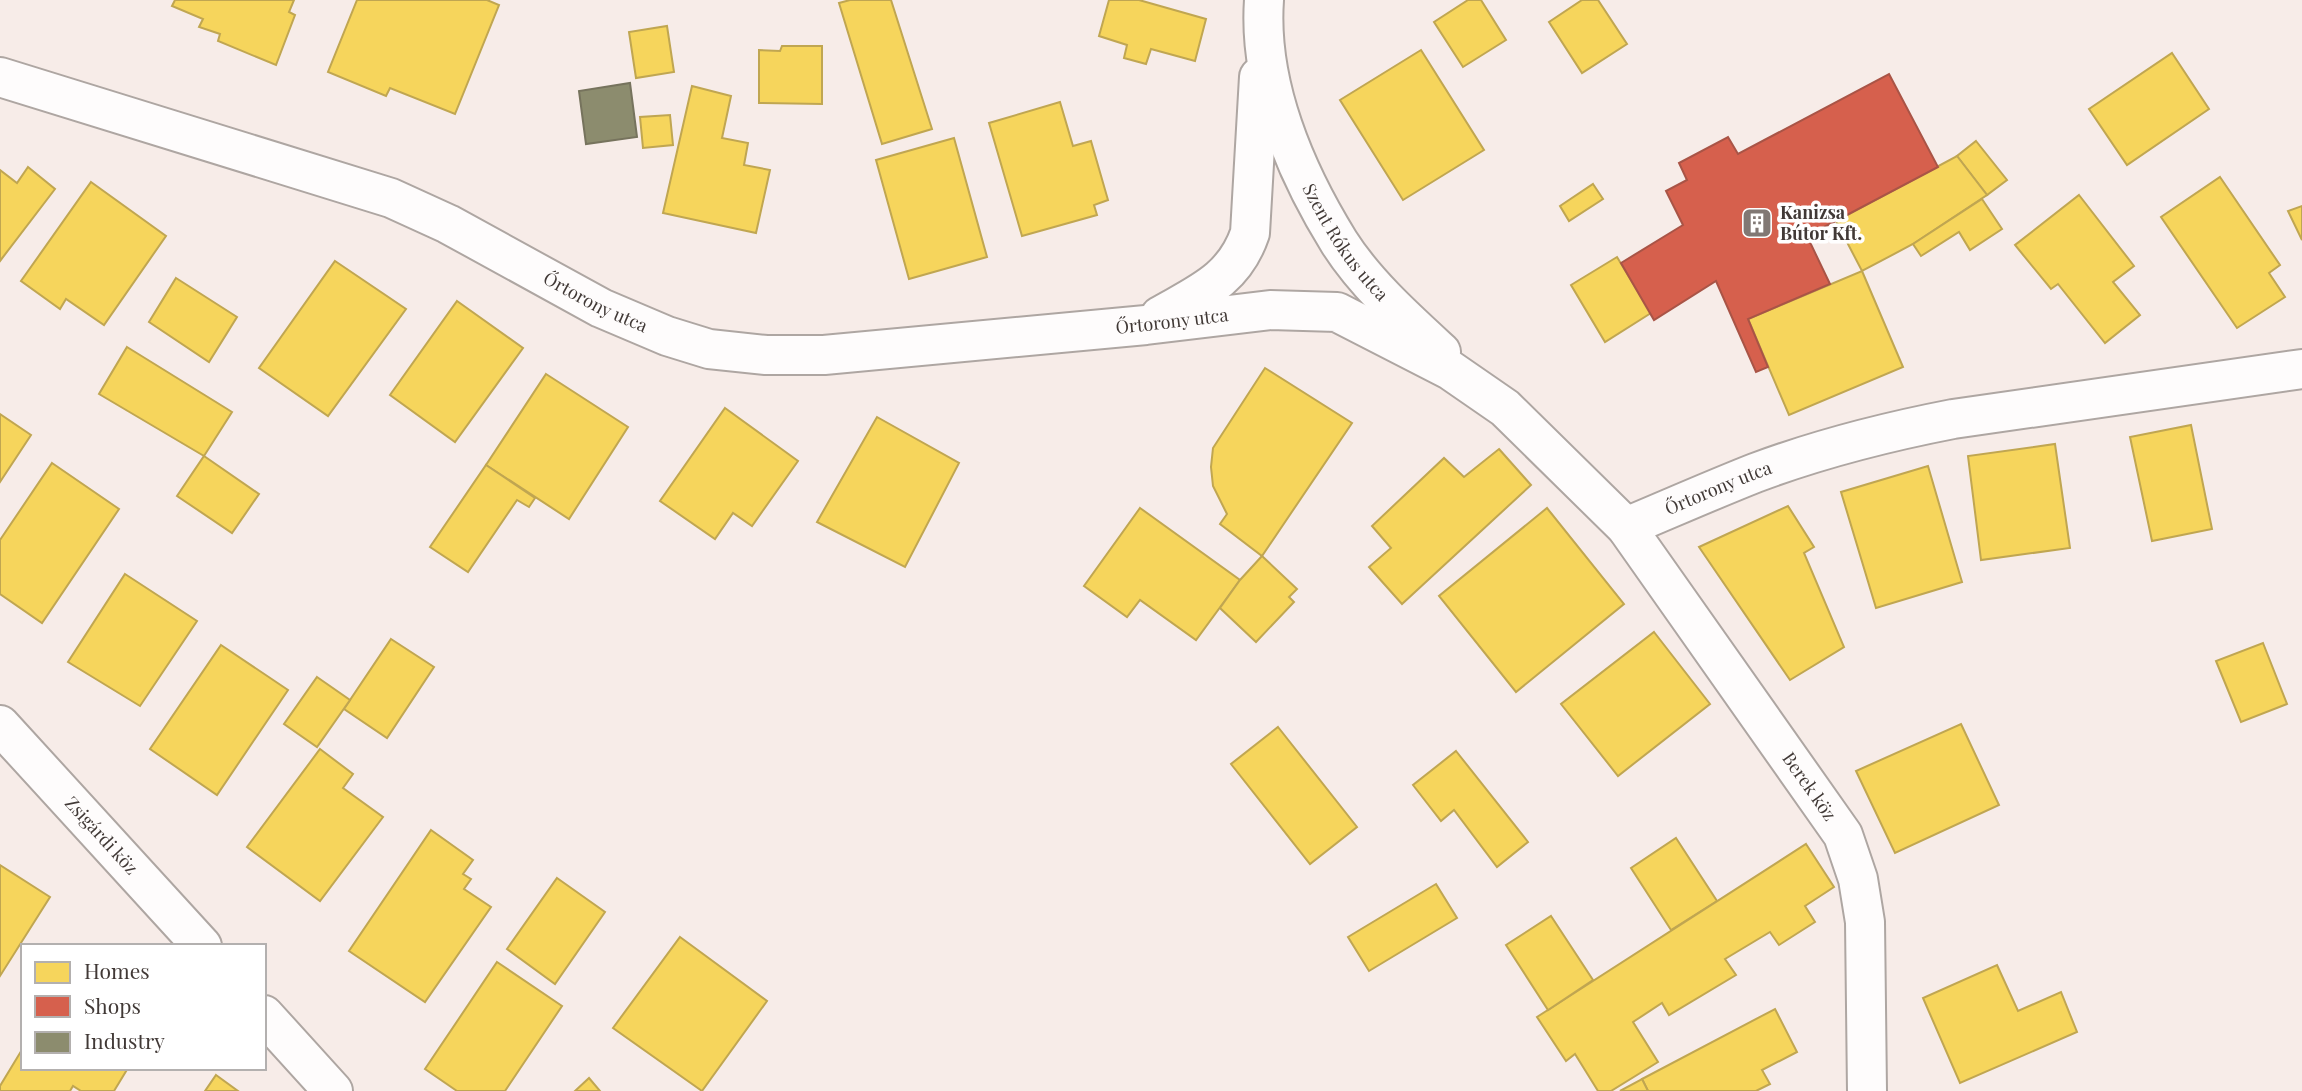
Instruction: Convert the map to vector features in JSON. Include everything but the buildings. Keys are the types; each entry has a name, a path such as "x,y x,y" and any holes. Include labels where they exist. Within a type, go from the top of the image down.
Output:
{"street":[{"name":"Szent Rókus utca","path":"1146,324 1214,285 1243,253 1250,233 1263,14"},
{"name":"Szent Rókus utca","path":"1263,14 1269,78 1281,121 1294,155 1340,243 1390,304 1505,408"},
{"name":"Őrtorony utca","path":"0,77 391,198 448,224 601,308 667,336 709,349 766,355 824,355 1270,310 1337,312 1450,370 1505,408 1626,527 1756,473 1842,444 1903,428 2302,369"},
{"name":"Berek köz","path":"1626,527 1843,835 1858,878 1865,922 1867,1091"},
{"name":"Zsigárdi köz","path":"0,725 200,944"},
{"path":"266,1017 332,1091"}],"place":[{"name":"Kanizsa Bútor Kft.","path":"1757,223"}]}
